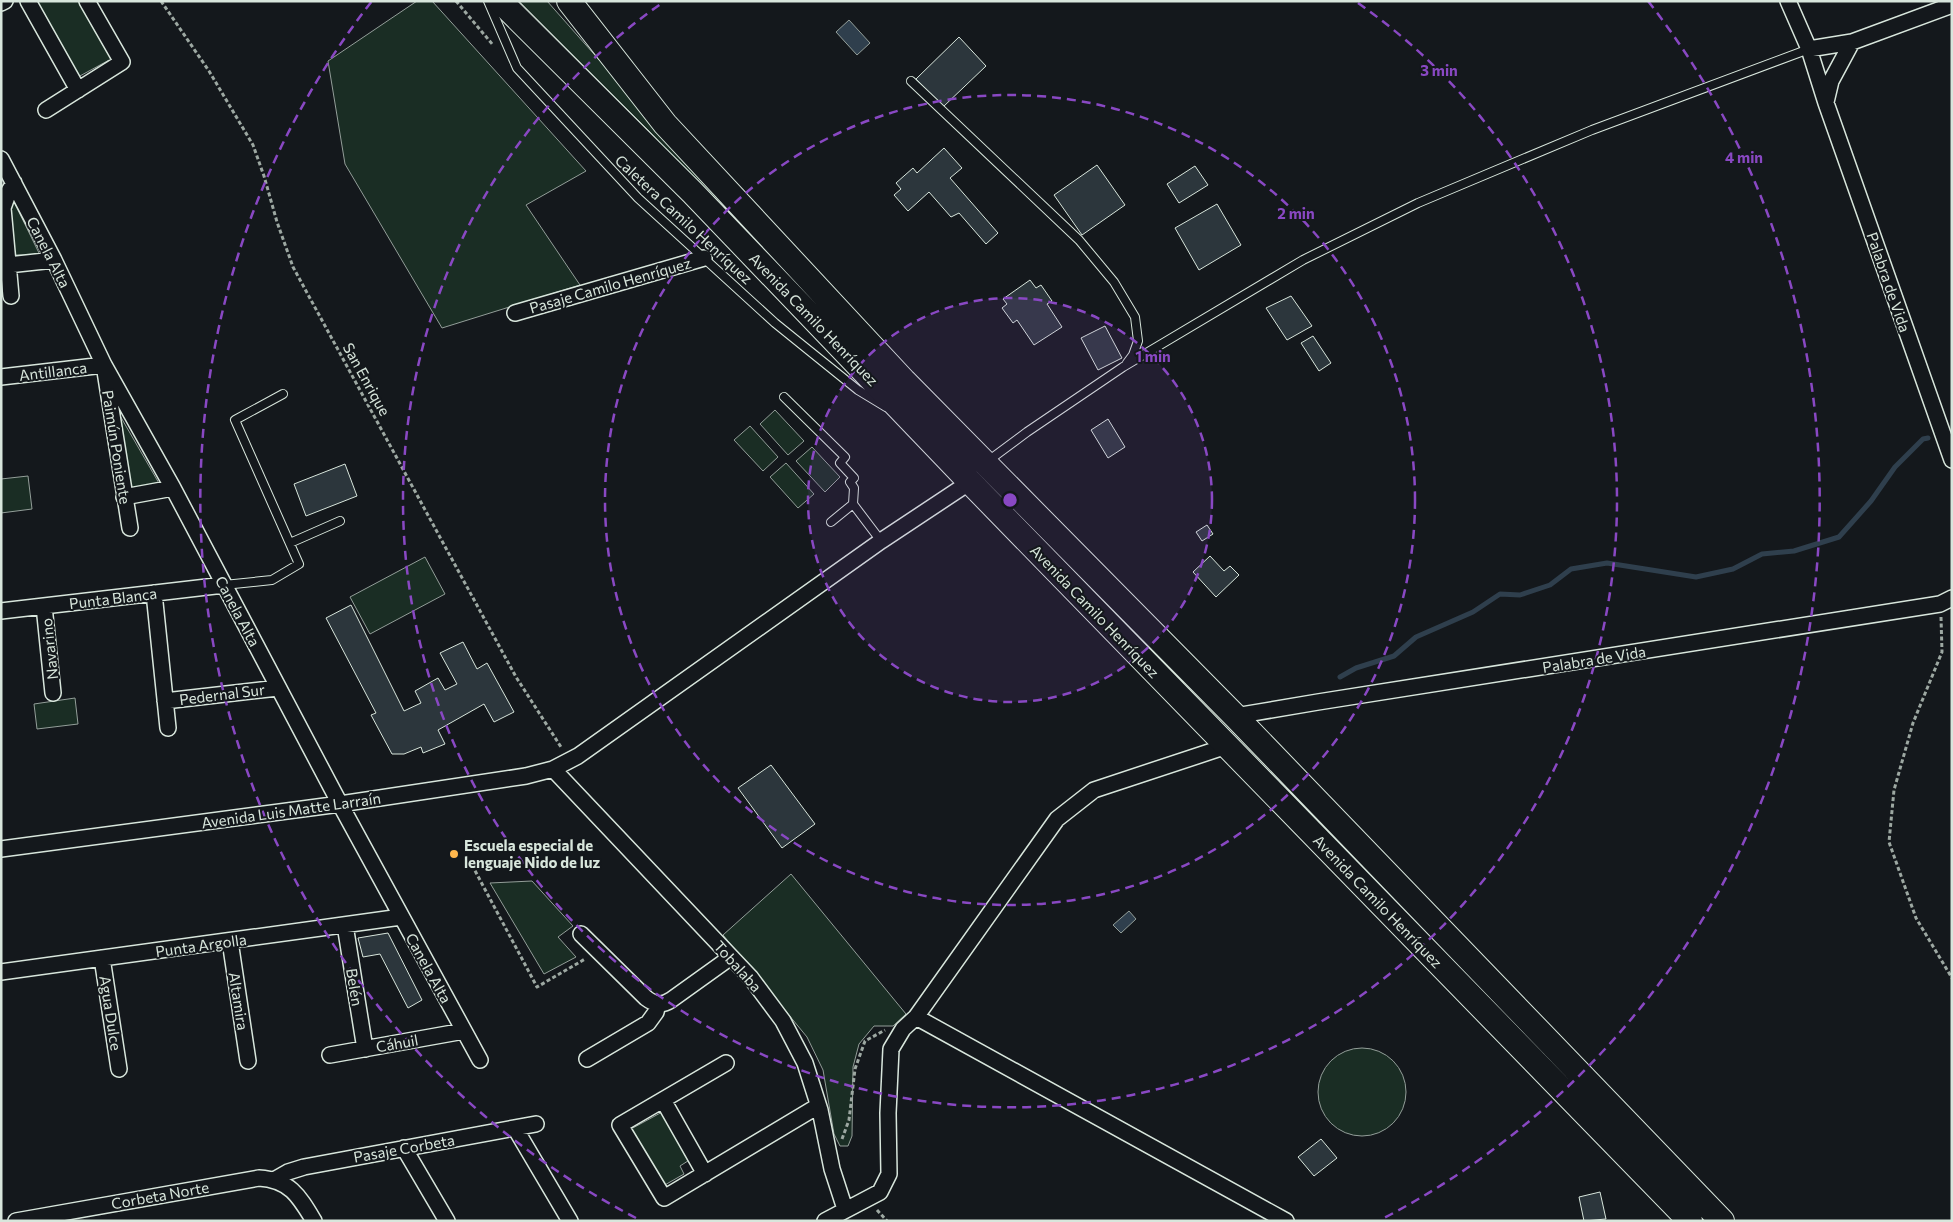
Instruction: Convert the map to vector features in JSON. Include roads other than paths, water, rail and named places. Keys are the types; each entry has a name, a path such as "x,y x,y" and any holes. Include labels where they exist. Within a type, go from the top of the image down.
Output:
{"main road":[{"name":"Avenida Camilo Henríquez","path":"500,1 692,192 905,415 1690,1221"},
{"name":"Avenida Camilo Henríquez","path":"570,1 666,124 781,251 985,464 1235,716 1722,1221"}],"street":[{"path":"1,3 5,1"},
{"path":"28,1 78,90"},
{"path":"46,110 122,62 87,1"},
{"name":"Palabra de Vida","path":"1788,1 1809,49 1826,103 1952,460"},
{"path":"1809,49 1852,42 1952,5"},
{"path":"1826,103 1831,81 1852,42"},
{"name":"Canela Alta","path":"1,159 54,260 104,365 174,488 340,804 480,1060"},
{"path":"11,296 3,208 8,191 14,184"},
{"name":"Pasaje Camilo Henríquez","path":"515,313 704,258"},
{"path":"8,265 54,260"},
{"name":"Antillanca","path":"1,377 104,365"},
{"name":"Paimún Poniente","path":"104,365 130,528"},
{"name":"Avenida Luis Matte Larraín","path":"1,849 340,804 526,776 553,769 575,758 881,541 970,482"},
{"path":"124,497 174,488"},
{"name":"Punta Blanca","path":"1,611 224,585"},
{"path":"154,593 168,728"},
{"name":"Palabra de Vida","path":"1235,716 1946,601"},
{"name":"Navarino","path":"44,606 53,693"},
{"name":"Pedernal Sur","path":"166,701 278,688"},
{"path":"825,1221 880,1192 889,1174 888,1113 891,1049 903,1029 916,1017 1057,819 1094,790 1227,746"},
{"name":"Tobalaba","path":"553,769 731,957 757,986 784,1021 805,1063 818,1106 826,1146 845,1209"},
{"name":"Punta Argolla","path":"1,972 401,917"},
{"name":"Belén","path":"346,926 365,1049"},
{"path":"581,934 646,998 658,1004 671,1000 731,957"},
{"name":"Altamira","path":"230,941 248,1061"},
{"name":"Agua Dulce","path":"102,958 119,1069"},
{"path":"587,1059 648,1023 656,1012 658,1004"},
{"path":"916,1017 1286,1221"},
{"name":"Cáhuil","path":"330,1055 464,1031"},
{"path":"726,1063 620,1124 664,1198 818,1106"},
{"path":"663,1100 705,1174"},
{"name":"Pasaje Corbeta","path":"274,1180 288,1172 304,1167 536,1124"},
{"path":"515,1128 570,1221"},
{"path":"404,1148 447,1221"},
{"name":"Corbeta Norte","path":"16,1221 252,1179 274,1180"},
{"path":"274,1180 297,1194 314,1221"}],"lane":[{"name":"Caletera Camilo Henríquez","path":"488,1 517,68 638,198 775,323 858,390 882,405 905,415"},
{"path":"985,464 1027,432 1123,367 1304,260 1418,202 1592,130 1809,49"},
{"path":"911,81 1079,240 1114,282 1134,317 1138,341 1133,355 1123,367"},
{"path":"224,585 272,580 299,564 235,420 283,394"},
{"path":"784,397 845,457 840,463 854,478 850,482 854,488 853,504 881,541"},
{"path":"831,522 853,504"},
{"path":"290,542 340,521"}],"water":[{"path":"849,20 870,43 857,55 836,32"},
{"path":"1129,911 1136,919 1121,933 1113,925"}],"waterway":[{"path":"1340,677 1356,668 1394,656 1416,637 1473,612 1500,594 1520,595 1550,585 1571,569 1607,563 1696,577 1733,569 1762,554 1794,551 1839,537 1871,501 1895,467 1923,439 1928,438"}],"place":[{"name":"Escuela especial de lenguaje Nido de luz","path":"454,854"}]}
